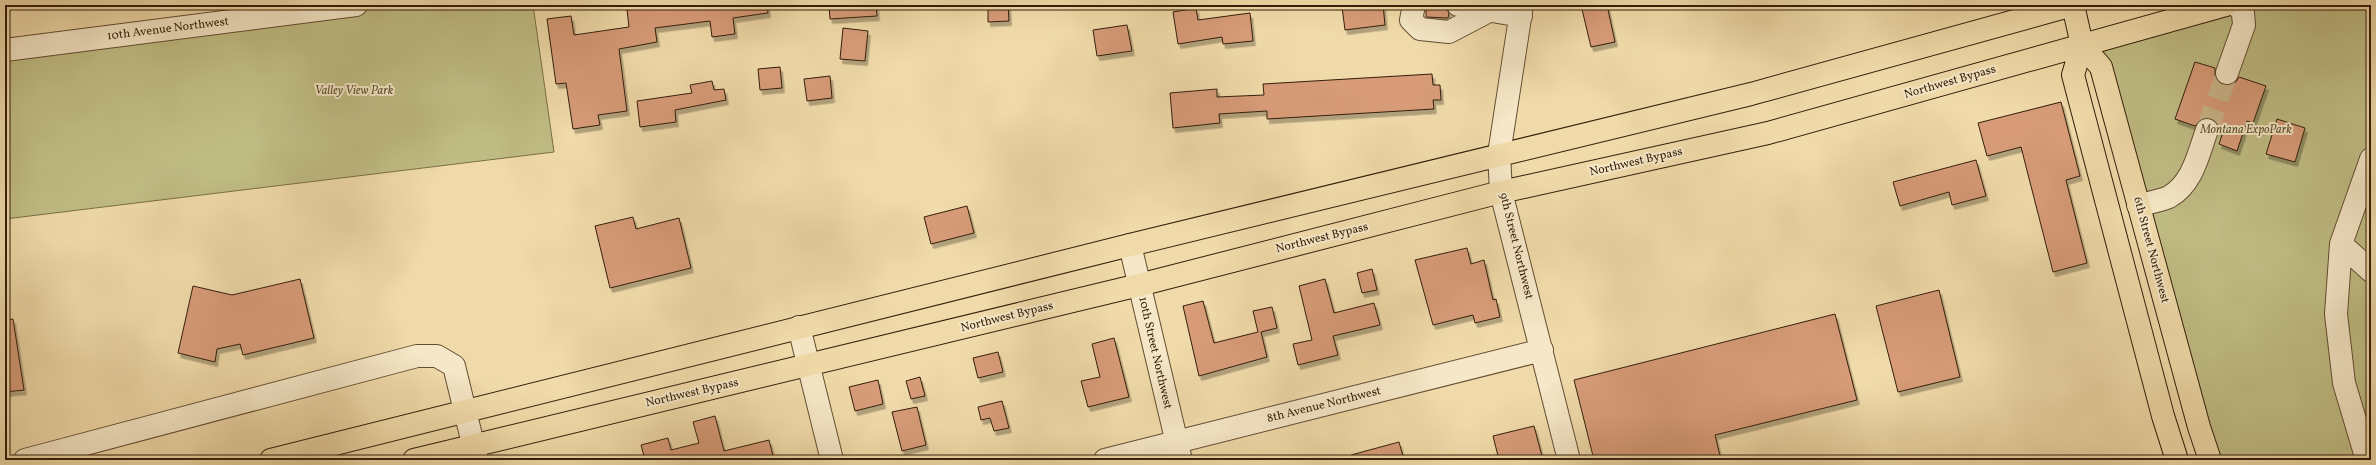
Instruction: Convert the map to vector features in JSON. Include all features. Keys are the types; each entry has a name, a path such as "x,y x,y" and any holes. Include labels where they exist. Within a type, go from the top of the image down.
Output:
{"main road":[{"name":"6th Street Northwest","path":"2073,5 2082,46 2074,75 2163,416 2177,460"},
{"path":"272,460 1130,245 1499,154 1751,94 2073,5"},
{"name":"Northwest Bypass","path":"414,460 475,453 808,365 1140,285 1501,192 1768,133 2226,5"},
{"name":"6th Street Northwest","path":"2082,46 2101,67 2199,427 2210,460"}],"street":[{"name":"10th Avenue Northwest","path":"5,50 356,5"},
{"path":"1414,5 1411,20 1420,29 1449,32 1489,11"},
{"path":"1458,5 1489,11 1521,11"},
{"path":"2227,73 2244,25 2243,13 2238,5"},
{"name":"9th Street Northwest","path":"1521,11 1499,154 1501,192 1542,350 1568,460"},
{"path":"2138,205 2168,197 2182,188 2190,176 2207,130"},
{"path":"2367,460 2344,383 2336,314 2341,244 2371,159"},
{"path":"2341,244 2371,270"},
{"name":"10th Street Northwest","path":"1130,245 1179,451"},
{"path":"799,327 832,460"},
{"name":"8th Avenue Northwest","path":"1105,460 1179,451 1542,350"},
{"path":"24,460 417,356 437,356 454,366 475,453"}],"green space":[{"name":"Valley View Park","path":"355,5 533,5 554,152 5,219 5,50"},
{"name":"Montana ExpoPark","path":"2226,5 2371,5 2371,460 2210,460 2101,67 2082,45"}],"building":[{"path":"659,5 767,5 768,13 733,18 735,34 712,37 710,21 655,28 657,42 619,49 627,111 598,115 600,125 573,129 566,83 556,84 547,19 571,16 574,35 629,27 627,10"},
{"path":"829,5 876,5 877,16 830,19"},
{"path":"988,5 1008,5 1009,21 988,22"},
{"path":"1358,5 1383,5 1385,25 1345,30 1342,7"},
{"path":"1426,5 1446,7 1449,13 1448,18 1426,17"},
{"path":"1581,5 1607,5 1615,42 1591,47"},
{"path":"1196,8 1198,20 1250,13 1253,41 1223,44 1222,37 1178,44 1173,12"},
{"path":"1127,25 1132,51 1097,56 1093,30"},
{"path":"843,28 868,31 865,61 840,59"},
{"path":"2195,62 2215,68 2215,76 2222,85 2235,83 2239,77 2266,86 2253,123 2247,121 2237,151 2219,144 2222,135 2219,134 2217,122 2211,118 2204,118 2195,126 2175,119"},
{"path":"780,67 782,88 760,90 758,69"},
{"path":"1432,74 1433,85 1440,85 1441,100 1433,100 1434,109 1267,119 1267,111 1219,114 1220,123 1173,128 1170,93 1217,89 1217,97 1264,95 1263,84"},
{"path":"830,76 832,98 807,101 804,79"},
{"path":"712,81 714,90 724,89 726,100 675,110 676,122 640,127 637,101 692,93 690,85"},
{"path":"2061,102 2080,176 2066,180 2087,263 2053,272 2021,147 1987,156 1978,123"},
{"path":"2277,119 2305,128 2295,162 2266,154"},
{"path":"1976,160 1986,196 1952,205 1949,192 1900,206 1893,182"},
{"path":"967,206 974,233 931,244 924,217"},
{"path":"633,217 636,229 679,218 691,268 610,288 595,226"},
{"path":"1467,248 1471,264 1484,260 1493,300 1496,299 1500,317 1475,323 1473,315 1433,325 1415,260"},
{"path":"1372,269 1377,290 1362,293 1357,273"},
{"path":"300,279 314,338 243,355 240,344 217,349 215,362 178,353 193,286 232,295"},
{"path":"1325,279 1334,313 1374,303 1380,325 1333,336 1338,355 1298,365 1293,344 1312,340 1299,286"},
{"path":"1939,290 1960,377 1898,392 1876,306"},
{"path":"1203,301 1214,343 1258,332 1253,311 1272,307 1277,328 1261,332 1267,357 1199,376 1183,306"},
{"path":"1835,314 1857,400 1715,435 1721,460 1594,460 1574,380"},
{"path":"13,319 24,390 5,392 5,320"},
{"path":"1114,338 1129,397 1088,407 1081,381 1100,377 1092,344"},
{"path":"998,352 1003,372 978,378 973,358"},
{"path":"920,377 925,396 911,399 906,381"},
{"path":"878,380 883,404 855,411 849,387"},
{"path":"1002,401 1009,428 994,431 990,418 981,420 978,407"},
{"path":"917,407 926,445 902,451 892,412"},
{"path":"715,416 724,451 769,440 774,460 645,460 641,445 668,438 671,450 699,443 693,422"},
{"path":"1534,426 1543,460 1499,460 1493,436"},
{"path":"1399,442 1404,460 1352,460 1351,455"}],"tunnel":[{"path":"2207,130 2227,73"}]}
